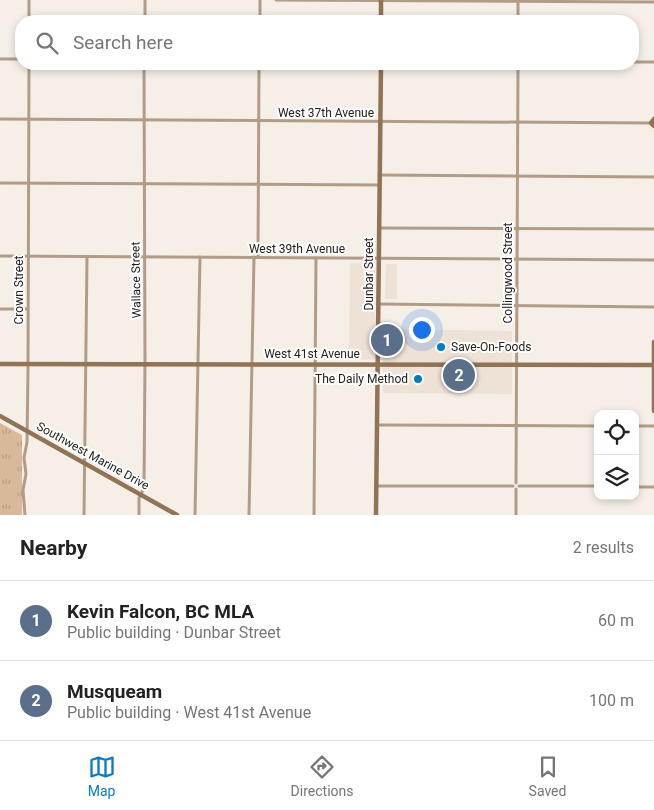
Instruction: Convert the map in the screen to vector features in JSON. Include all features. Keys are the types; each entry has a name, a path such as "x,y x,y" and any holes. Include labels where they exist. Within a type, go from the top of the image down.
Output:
{"main road":[{"path":"381,0 381,15"},
{"name":"Dunbar Street","path":"376,515 380,258 380,70"},
{"path":"654,342 654,411"},
{"name":"West 41st Avenue","path":"0,364 654,365"},
{"name":"Southwest Marine Drive","path":"0,416 177,515"}],"street":[{"path":"29,0 29,15"},
{"path":"145,0 145,15"},
{"path":"260,0 260,15"},
{"path":"276,0 654,2"},
{"path":"518,1 518,15"},
{"path":"0,59 15,59"},
{"path":"639,62 654,62"},
{"name":"Crown Street","path":"25,515 24,490 26,479 24,458 27,431 28,364 29,70"},
{"name":"Wallace Street","path":"138,515 140,494 144,488 144,70"},
{"path":"249,515 252,364 260,184 259,70"},
{"name":"Collingwood Street","path":"516,515 518,70"},
{"name":"West 37th Avenue","path":"0,119 653,123"},
{"path":"380,175 654,177"},
{"path":"0,183 380,185"},
{"path":"380,228 654,229"},
{"name":"West 39th Avenue","path":"0,256 654,260"},
{"path":"84,515 87,257"},
{"path":"195,515 200,257"},
{"path":"314,515 316,258"},
{"path":"379,304 654,307"},
{"path":"0,309 28,309"},
{"path":"377,425 594,426"},
{"path":"639,426 654,426"},
{"path":"376,486 594,486"},
{"path":"639,487 654,487"}],"shaded area":[{"path":"350,263 375,263 375,329 512,331 512,394 383,393 383,360 349,359"},
{"path":"386,264 397,264 397,299 385,299"}],"green space":[{"path":"0,423 22,435 22,515 0,515"}],"place":[{"name":"Kevin Falcon, BC MLA","path":"387,340"},
{"name":"Save-On-Foods","path":"441,347"},
{"name":"Musqueam","path":"459,375"},
{"name":"The Daily Method","path":"418,379"}]}
